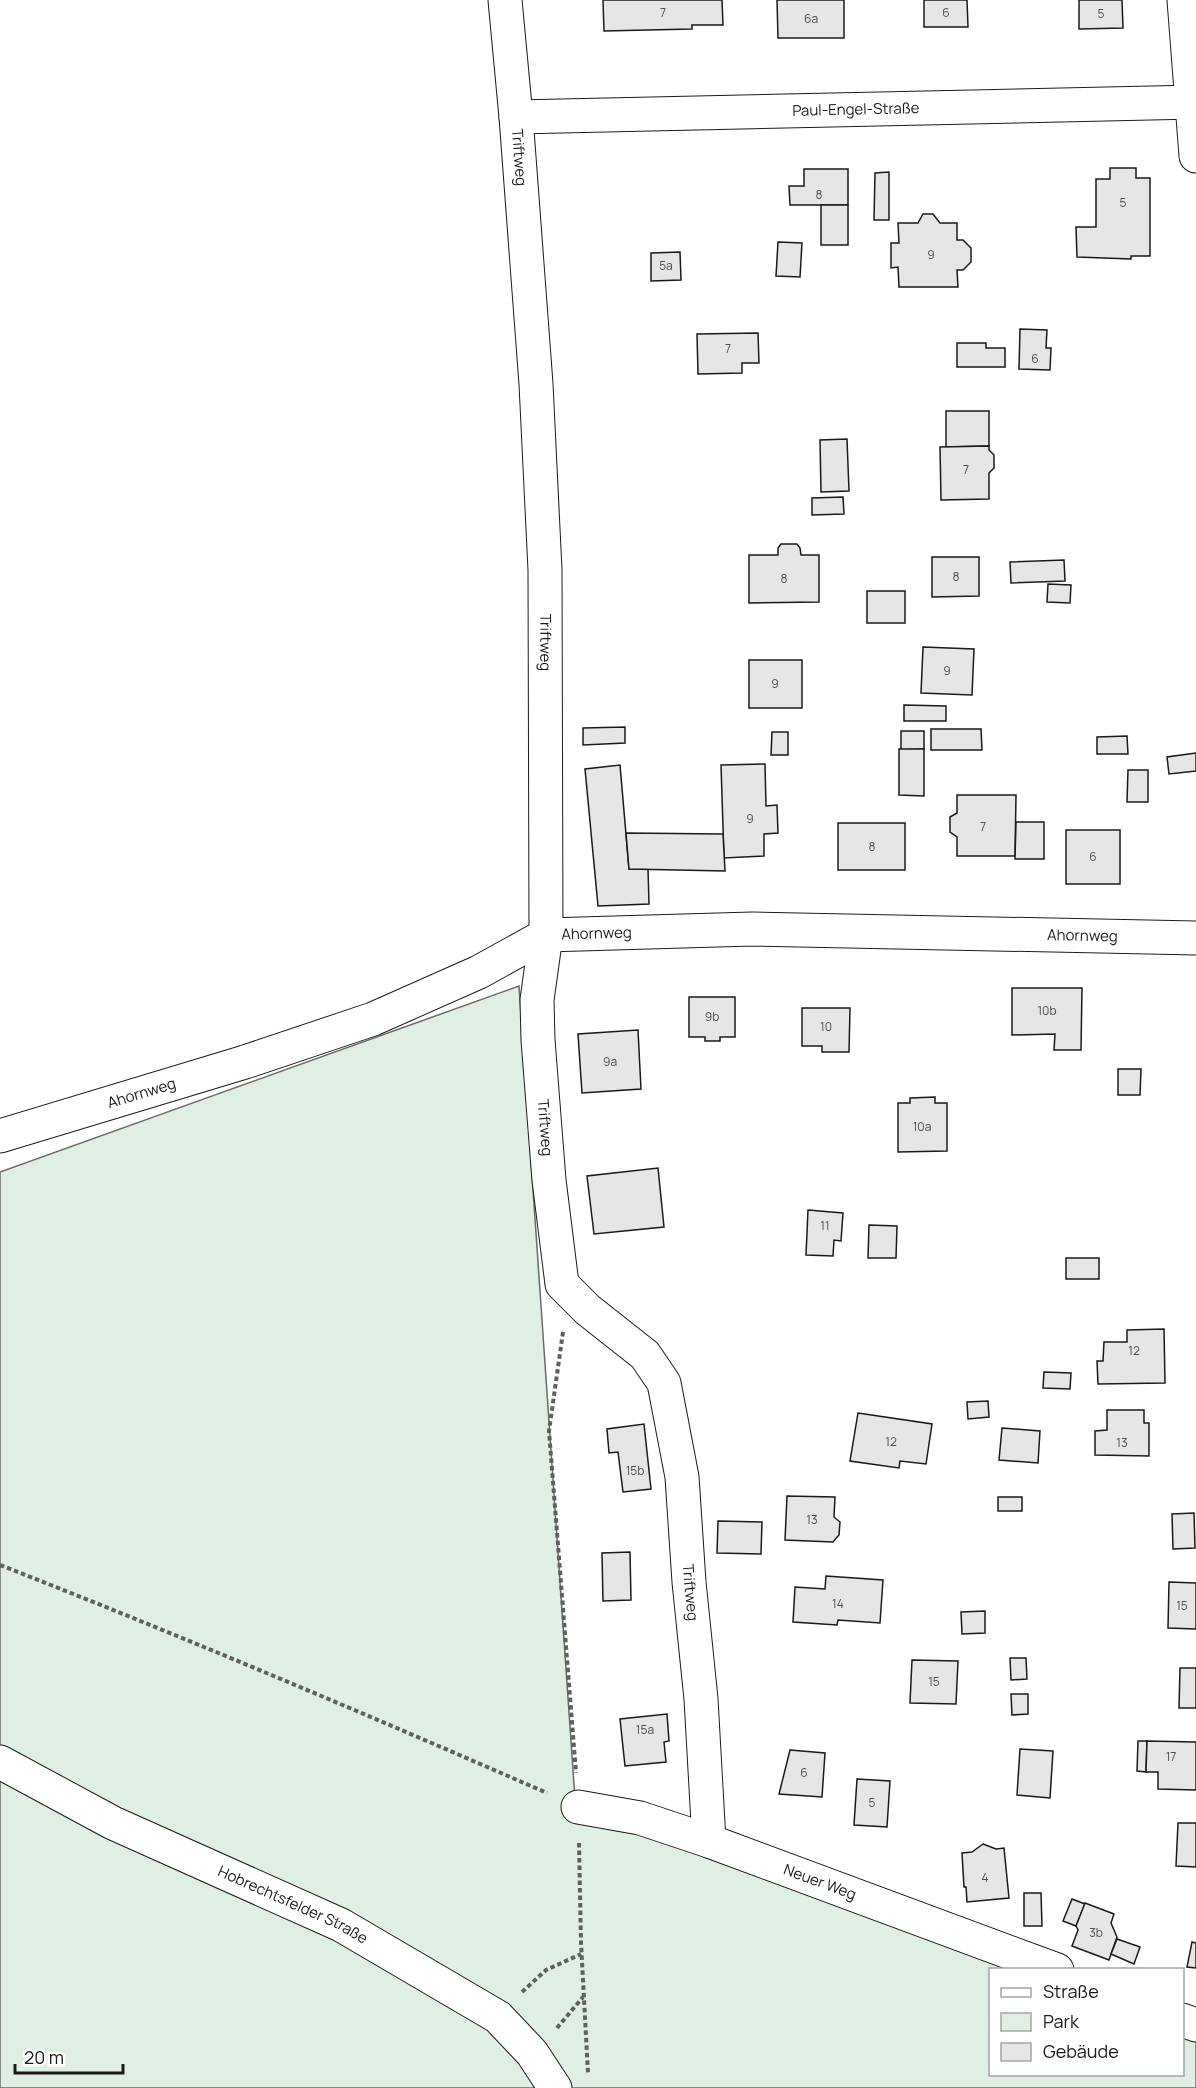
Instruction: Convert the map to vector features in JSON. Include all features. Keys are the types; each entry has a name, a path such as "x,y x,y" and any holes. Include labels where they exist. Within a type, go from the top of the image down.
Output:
{"street":[{"name":"Triftweg","path":"505,0 536,384 545,570 546,935 537,1000 549,1180 562,1284 588,1310 645,1355 664,1383 682,1477 689,1582 701,1699 709,1841"},
{"path":"1184,0 1194,102 1196,156"},
{"name":"Paul-Engel-Straße","path":"516,117 1194,102"},
{"name":"Ahornweg","path":"0,1136 245,1062 373,1019 479,972 546,935 752,929 1196,938"},
{"name":"Hobrechtsfelder Straße","path":"0,1762 113,1823 341,1924 498,2017 532,2053 555,2088"},
{"name":"Neuer Weg","path":"578,1807 640,1818 709,1841 1052,1968"}],"path":[{"path":"562,1284 563,1329 549,1431 578,1807 581,1954 588,2076"},
{"path":"0,1565 147,1622 362,1712 578,1807"},
{"path":"498,2017 514,1998 546,1970 581,1954"},
{"path":"532,2053 554,2032 584,1997"}],"green space":[{"path":"519,986 576,1814 1053,1968 989,1968 989,2076 1184,2076 1184,2010 1196,2015 1196,2088 0,2088 0,1172"}],"building":[{"path":"603,0 722,0 723,25 692,25 692,29 604,31"},
{"path":"777,0 844,0 844,38 778,38"},
{"path":"924,0 967,0 968,27 924,27"},
{"path":"1079,0 1122,0 1123,28 1079,29"},
{"path":"1110,168 1136,168 1136,178 1150,178 1150,256 1131,256 1131,259 1077,257 1076,227 1096,227 1096,179 1110,179"},
{"path":"804,169 848,169 848,205 790,205 789,186 804,186"},
{"path":"889,172 889,220 874,220 875,173"},
{"path":"821,205 848,205 848,245 821,245"},
{"path":"923,214 933,214 940,223 957,223 957,240 963,240 971,248 971,262 963,270 957,270 958,287 899,287 898,267 891,268 891,243 899,243 898,223 918,223"},
{"path":"778,242 802,243 800,277 776,276"},
{"path":"680,252 681,280 651,281 651,253"},
{"path":"1020,329 1047,330 1046,348 1051,348 1050,370 1019,369"},
{"path":"758,333 759,363 742,363 742,373 698,374 697,334"},
{"path":"957,343 986,343 986,348 1005,348 1005,367 957,367"},
{"path":"946,411 989,411 989,446 946,447"},
{"path":"847,439 849,491 821,492 820,440"},
{"path":"989,446 989,450 994,455 994,468 989,473 989,499 941,500 940,447"},
{"path":"843,497 844,514 812,515 812,498"},
{"path":"781,544 797,544 801,555 819,555 819,602 749,603 749,555 778,555 778,548"},
{"path":"932,557 979,557 979,596 932,597"},
{"path":"1064,560 1065,581 1011,583 1010,562"},
{"path":"1048,584 1071,585 1070,603 1047,602"},
{"path":"867,591 905,591 905,623 867,623"},
{"path":"923,647 974,649 972,695 921,693"},
{"path":"749,660 802,660 802,708 749,708"},
{"path":"904,705 946,706 946,721 904,721"},
{"path":"625,727 625,743 583,745 583,728"},
{"path":"931,729 981,729 982,750 931,750"},
{"path":"901,731 924,731 924,749 901,750"},
{"path":"772,732 788,732 788,755 771,755"},
{"path":"1127,736 1128,754 1097,754 1097,737"},
{"path":"899,749 924,749 924,796 899,795"},
{"path":"1196,753 1196,771 1169,774 1167,757"},
{"path":"765,764 766,806 777,805 778,833 764,834 764,856 724,858 721,765"},
{"path":"620,765 629,869 648,869 649,904 598,906 585,769"},
{"path":"1128,770 1148,770 1148,802 1127,802"},
{"path":"957,795 1016,795 1015,856 957,856 957,837 950,832 950,817 957,813"},
{"path":"1016,822 1044,822 1044,859 1015,859"},
{"path":"838,823 905,823 905,870 838,870"},
{"path":"1066,830 1120,830 1120,884 1066,884"},
{"path":"626,833 723,834 725,871 629,869"},
{"path":"1012,988 1082,988 1081,1050 1054,1050 1055,1034 1012,1035"},
{"path":"689,997 735,997 735,1037 720,1037 720,1041 705,1041 705,1037 689,1037"},
{"path":"802,1008 850,1008 849,1052 822,1052 822,1046 802,1046"},
{"path":"638,1030 641,1089 582,1093 578,1034"},
{"path":"1118,1069 1141,1069 1140,1095 1118,1095"},
{"path":"935,1097 935,1103 947,1103 947,1151 898,1152 898,1103 910,1103 910,1098"},
{"path":"658,1168 664,1227 594,1234 587,1176"},
{"path":"808,1210 843,1213 841,1241 834,1240 833,1256 806,1255"},
{"path":"869,1225 897,1226 896,1258 868,1258"},
{"path":"1066,1258 1099,1258 1099,1279 1066,1279"},
{"path":"1164,1329 1165,1383 1098,1384 1097,1361 1103,1361 1104,1342 1127,1342 1127,1330"},
{"path":"1044,1372 1071,1373 1070,1389 1043,1388"},
{"path":"988,1401 989,1417 968,1419 967,1402"},
{"path":"1107,1410 1144,1410 1144,1423 1149,1423 1149,1456 1095,1455 1095,1431 1107,1430"},
{"path":"858,1413 932,1424 926,1464 900,1461 899,1468 850,1461"},
{"path":"644,1424 651,1489 623,1492 618,1452 609,1453 607,1429"},
{"path":"1002,1428 1040,1431 1038,1463 999,1460"},
{"path":"787,1496 835,1497 834,1517 840,1522 839,1535 833,1542 785,1540"},
{"path":"998,1497 1022,1497 1022,1511 998,1511"},
{"path":"1194,1513 1195,1548 1173,1549 1172,1514"},
{"path":"718,1521 762,1522 761,1554 717,1553"},
{"path":"630,1552 631,1600 603,1601 602,1553"},
{"path":"826,1576 883,1580 880,1623 838,1620 837,1625 793,1622 795,1587 825,1589"},
{"path":"1169,1582 1196,1583 1196,1629 1168,1628"},
{"path":"985,1611 985,1633 962,1634 961,1612"},
{"path":"1010,1658 1026,1658 1027,1679 1011,1680"},
{"path":"912,1660 958,1661 956,1704 910,1703"},
{"path":"1180,1668 1196,1668 1196,1708 1179,1708"},
{"path":"1011,1694 1028,1694 1028,1714 1012,1715"},
{"path":"667,1714 669,1741 664,1742 666,1762 625,1766 620,1719"},
{"path":"1138,1741 1147,1741 1146,1772 1137,1771"},
{"path":"1147,1741 1196,1742 1196,1790 1158,1789 1158,1772 1146,1772"},
{"path":"1020,1749 1053,1751 1050,1798 1017,1795"},
{"path":"790,1750 825,1753 822,1797 779,1794"},
{"path":"857,1779 890,1781 887,1827 854,1825"},
{"path":"1178,1823 1196,1823 1196,1867 1176,1866"},
{"path":"983,1844 996,1849 1004,1848 1009,1898 967,1902 962,1853 972,1852"},
{"path":"1024,1893 1041,1893 1042,1926 1024,1926"},
{"path":"1072,1899 1085,1904 1076,1926 1063,1921"},
{"path":"1085,1903 1114,1914 1111,1923 1117,1937 1109,1960 1072,1946 1078,1930 1076,1926"},
{"path":"1117,1939 1140,1947 1134,1964 1111,1954"},
{"path":"1192,1942 1196,1943 1196,1968 1187,1967"}]}
